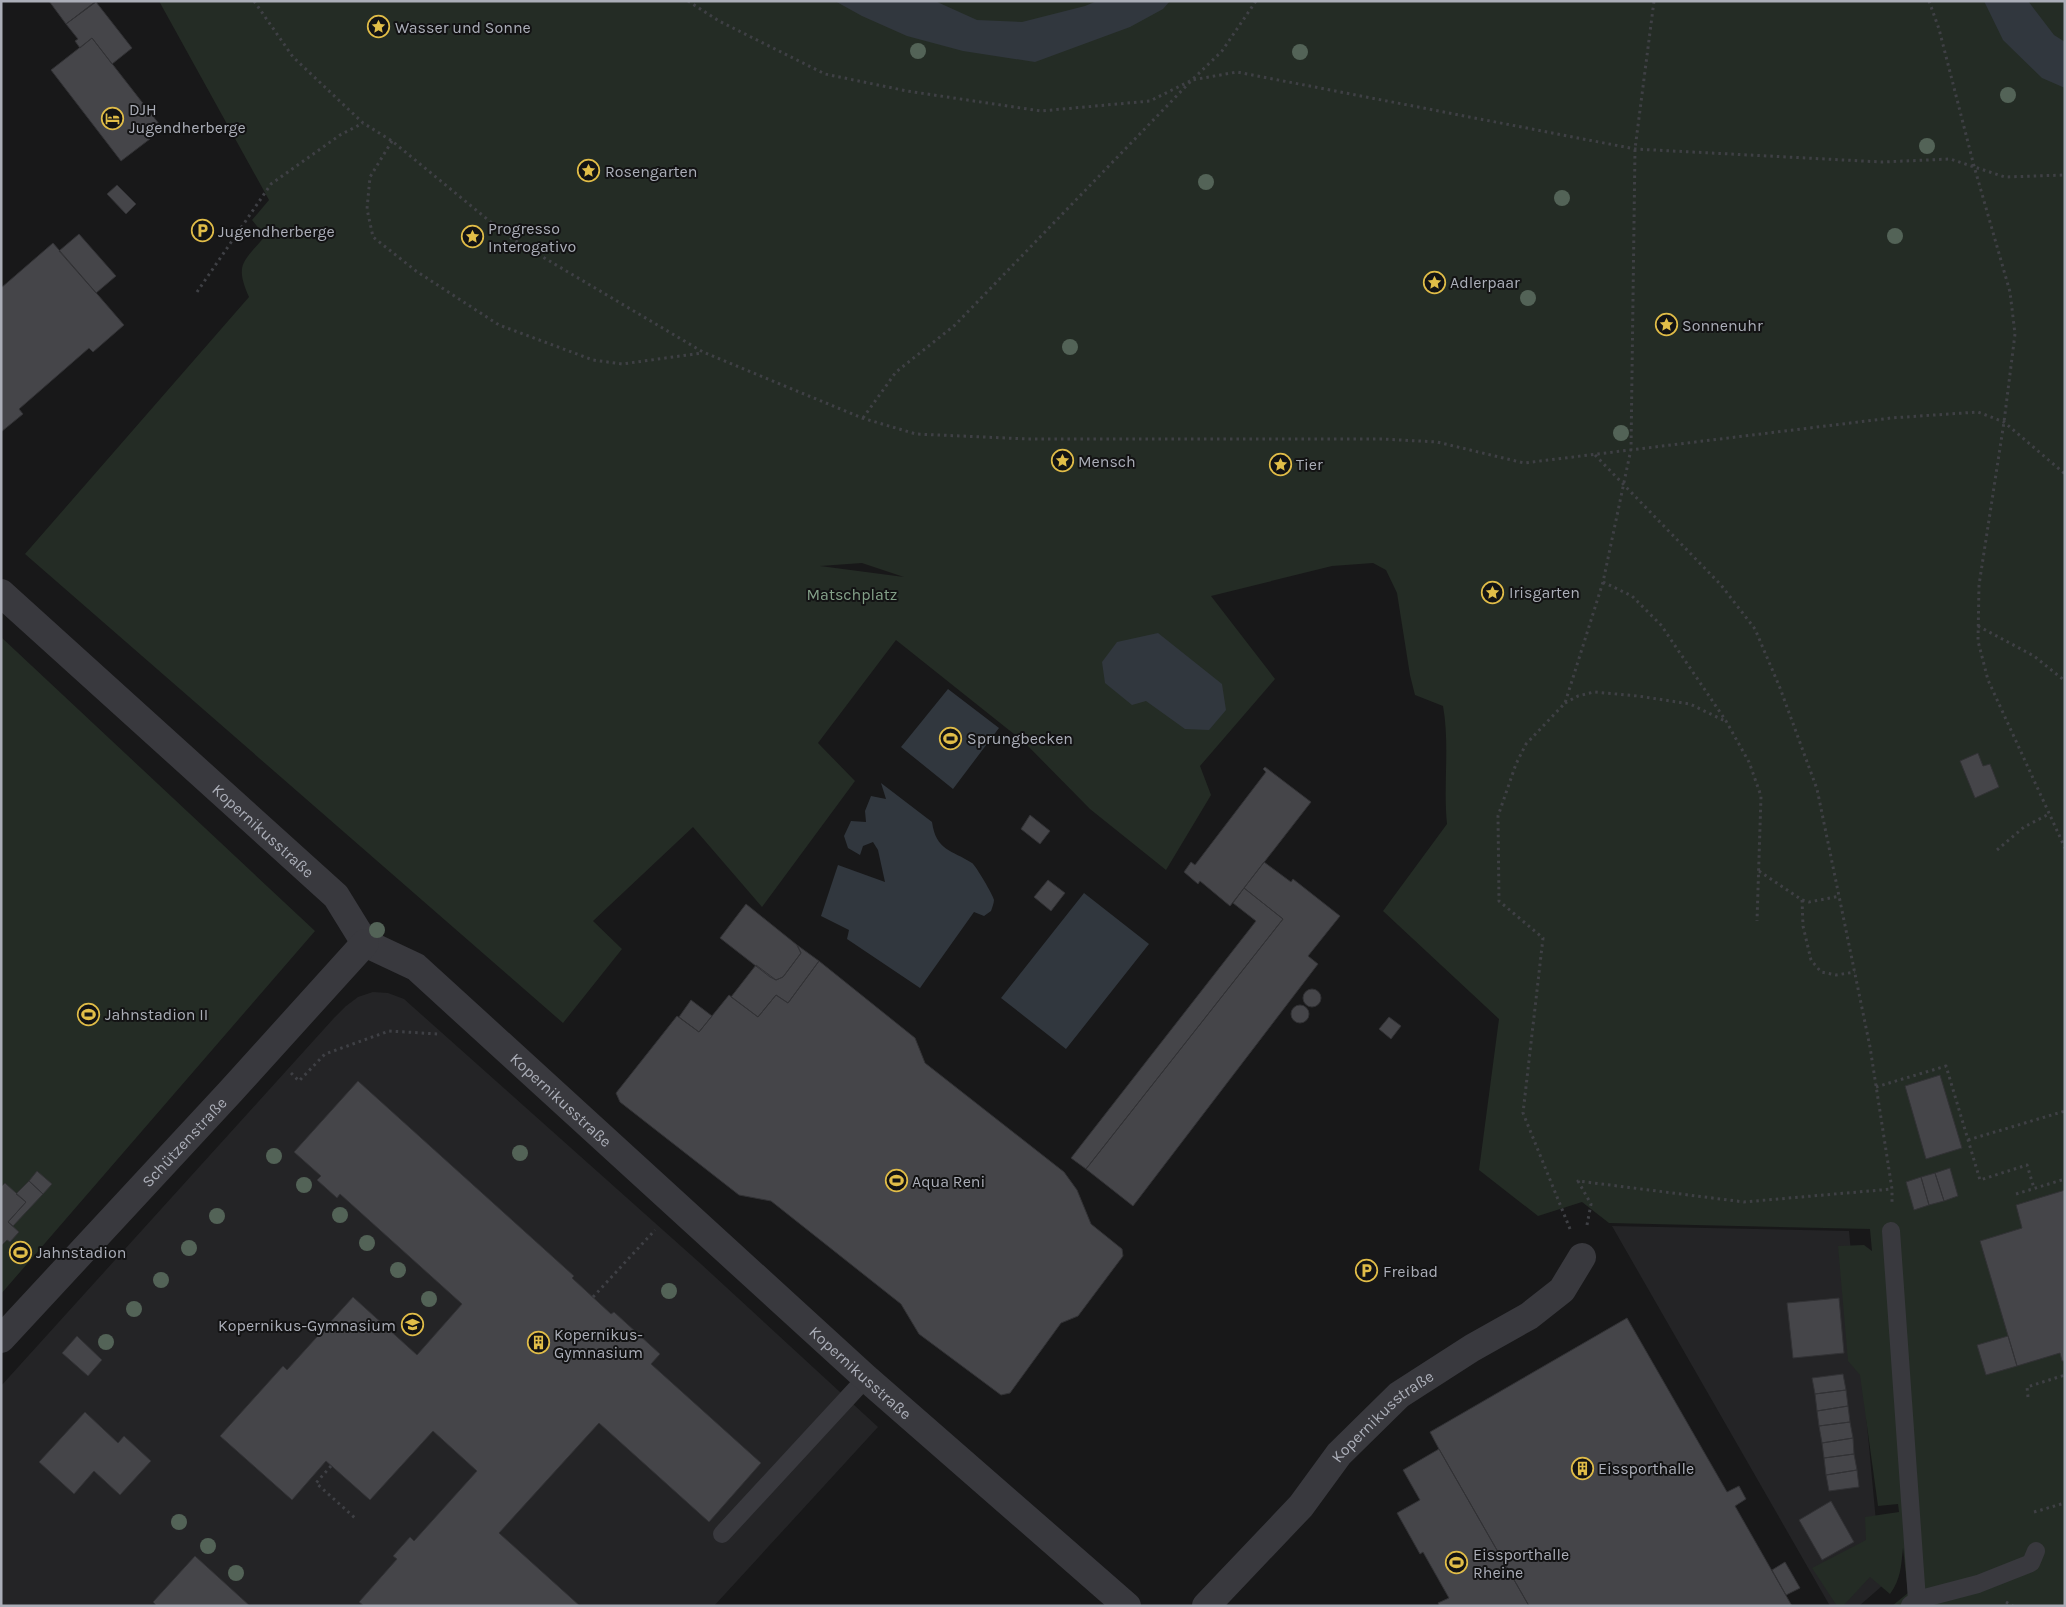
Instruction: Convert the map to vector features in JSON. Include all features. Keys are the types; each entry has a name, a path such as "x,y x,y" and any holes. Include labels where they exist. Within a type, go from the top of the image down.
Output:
{"street":[{"name":"Kopernikusstraße","path":"1,593 336,896 365,943 416,967 866,1378 1126,1606"},
{"name":"Schützenstraße","path":"1,1339 365,943"},
{"name":"Kopernikusstraße","path":"1206,1606 1301,1506 1339,1454 1399,1395 1472,1348 1529,1316 1562,1290 1582,1257"}],"lane":[{"path":"1891,1231 1913,1603 1978,1584 2031,1563 2036,1551"},
{"path":"722,1534 866,1378"}],"path":[{"path":"254,1 293,57 362,123 392,142 509,237 703,352 862,418 916,434 1028,439 1382,439 1437,442 1524,463 1892,418 1978,412 2004,422 2065,474"},
{"path":"688,1 719,21 825,74 906,91 1041,111 1150,101 1192,80 1236,72 1635,149 1882,162 1950,159 2005,177 2065,175"},
{"path":"862,418 896,372 955,325 1222,51 1256,1"},
{"path":"1565,704 1603,582 1625,486 1631,449 1635,149 1654,1"},
{"path":"1929,1 1939,29 1974,166 2010,292 2015,334 2004,422 1979,585 1978,641 1988,680 2065,848"},
{"path":"197,292 271,184 340,135 362,123"},
{"path":"392,142 370,177 366,209 373,237 416,271 499,325 593,360 622,364 703,352"},
{"path":"1594,454 1721,585 1755,629 1780,688 1817,789 1840,896 1876,1087 1892,1188 1891,1231"},
{"path":"1603,582 1632,596 1661,626 1726,721 1750,762 1761,796 1758,921"},
{"path":"1978,626 2034,656 2065,681"},
{"path":"1582,1257 1523,1112 1543,938 1499,901 1498,816 1516,764 1526,744 1565,704 1578,696 1594,692 1690,704 1726,721"},
{"path":"1998,850 2024,827 2049,814"},
{"path":"1759,870 1802,900 1809,902 1840,896"},
{"path":"1802,900 1803,926 1811,960 1821,972 1836,975 1855,972"},
{"path":"266,1050 300,1081 325,1054 389,1031 438,1034 462,1008"},
{"path":"1876,1087 1946,1066 1980,1180 2027,1165 2034,1188"},
{"path":"1968,1140 2065,1111"},
{"path":"2016,1194 2065,1179"},
{"path":"1582,1257 1591,1204 1578,1181 1744,1202 1892,1188"},
{"path":"593,1298 678,1206"},
{"path":"2028,1398 2027,1387 2065,1375"},
{"path":"332,1466 316,1483 355,1518"},
{"path":"2034,1512 2065,1503"}],"shaded area":[{"path":"835,1 935,1 977,20 1022,22 1085,6 1097,1 1170,1 1163,9 1130,27 1035,62 963,51 907,36 862,16"},
{"path":"1984,1 2028,1 2054,35 2065,42 2065,88 2042,78 2003,40"},
{"path":"1158,633 1222,684 1226,710 1209,730 1185,729 1146,701 1132,705 1105,683 1102,662 1117,642"},
{"name":"Sprungbecken","path":"948,689 999,728 953,789 901,747"},
{"path":"881,783 932,822 934,832 941,844 972,863 994,900 991,911 984,916 974,912 920,988 847,939 849,930 821,916 838,865 885,882 878,850 873,842 863,846 860,855 848,848 844,836 851,821 866,822 865,811 871,796 886,799"},
{"path":"1084,893 1149,944 1066,1049 1001,998"},
{"name":"Kopernikus-Gymnasium","path":"373,992 388,993 404,999 701,1264 878,1427 714,1606 1,1606 1,1386 334,1018 358,997"},
{"path":"1612,1226 1849,1231 1882,1586 1859,1606 1830,1606"}],"green space":[{"name":"Matschplatz","path":"159,1 2065,1 2065,1606 1892,1606 1908,1593 1903,1548 1898,1578 1890,1594 1870,1577 1843,1606 1837,1606 1812,1568 1866,1540 1865,1517 1899,1512 1898,1504 1878,1506 1860,1375 1848,1361 1838,1246 1864,1245 1872,1251 1870,1229 1609,1223 1582,1202 1538,1216 1479,1170 1499,1019 1383,911 1447,824 1446,735 1443,706 1415,695 1397,593 1386,570 1373,563 1332,566 1211,596 1275,679 1200,766 1211,795 1166,870 1090,809 1024,742 896,640 818,743 855,781 762,907 693,827 593,921 622,949 563,1023 25,554 249,297 242,277 243,264 265,236 252,220 269,200","holes":["862,563 904,577 820,566"]},
{"name":"Jahnstadion II","path":"1,637 315,931 1,1294"}],"building":[{"path":"49,1 96,1 66,24"},
{"path":"96,2 132,48 112,64 92,38 80,48 75,41 78,39 66,24"},
{"path":"92,38 163,129 121,161 51,70"},
{"path":"117,185 136,204 126,214 107,194"},
{"path":"79,234 116,276 96,293 59,251"},
{"path":"53,243 124,325 93,352 89,348 19,409 23,414 1,432 1,288"},
{"path":"1978,753 1983,766 1990,764 1999,787 1975,798 1960,761"},
{"path":"1265,767 1311,802 1230,906 1200,881 1198,884 1184,872 1191,862 1195,865 1266,772 1263,769"},
{"path":"1030,815 1050,831 1040,844 1021,829"},
{"path":"1264,862 1291,882 1293,879 1340,916 1308,956 1318,964 1133,1206 1086,1169 1283,919 1244,888"},
{"path":"1048,880 1065,893 1051,911 1034,897"},
{"path":"1244,888 1283,919 1086,1169 1071,1158 1256,921 1233,903"},
{"path":"746,904 797,945 801,953 783,977 776,980 770,977 720,938"},
{"path":"797,945 819,961 788,1003 776,995 758,1017 731,997 756,965 776,980 783,977 801,953"},
{"name":"Aqua Reni","path":"819,961 915,1038 925,1063 1064,1172 1077,1190 1091,1224 1122,1249 1123,1256 1078,1316 1061,1323 1010,1393 1001,1395 919,1334 901,1304 771,1201 739,1195 620,1102 616,1093 677,1016 699,1032 729,995 758,1017 776,995 788,1003"},
{"path":"1312,989 1318,992 1321,998 1318,1004 1312,1007 1306,1004 1303,998 1306,992"},
{"path":"691,1000 712,1016 699,1032 679,1017"},
{"path":"1300,1005 1306,1008 1309,1014 1306,1020 1300,1023 1294,1020 1291,1014 1294,1008"},
{"path":"1389,1017 1401,1026 1391,1039 1379,1029"},
{"path":"1940,1075 1962,1148 1926,1159 1905,1086"},
{"name":"Kopernikus- Gymnasium","path":"358,1081 574,1276 572,1278 611,1314 614,1312 660,1354 651,1364 761,1463 709,1522 599,1423 499,1533 580,1606 364,1606 359,1602 397,1559 393,1556 410,1537 414,1541 477,1471 433,1431 370,1500 326,1461 292,1500 220,1436 283,1366 287,1370 353,1297 417,1355 462,1304 340,1194 337,1198 317,1180 321,1176 294,1152"},
{"path":"1950,1168 1958,1196 1944,1201 1935,1173"},
{"path":"37,1171 52,1184 43,1194 29,1181"},
{"path":"1935,1173 1944,1201 1929,1205 1921,1177"},
{"path":"1921,1177 1929,1205 1914,1210 1906,1182"},
{"path":"29,1181 43,1194 13,1226 8,1222 26,1202 16,1194"},
{"path":"5,1183 26,1202 8,1222 19,1232 10,1242 7,1240 1,1246 1,1187"},
{"path":"2065,1190 2065,1361 2062,1361 2060,1353 2017,1366 1980,1241 2022,1228 2016,1205"},
{"path":"1839,1298 1844,1353 1793,1358 1787,1303"},
{"name":"Eissporthalle","path":"1627,1318 1727,1492 1739,1486 1746,1499 1735,1506 1792,1606 1529,1606 1439,1449 1430,1432"},
{"path":"77,1336 102,1360 88,1376 62,1353"},
{"path":"2008,1336 2017,1366 1986,1375 1977,1345"},
{"path":"1843,1374 1846,1390 1815,1394 1812,1378"},
{"path":"1846,1390 1848,1406 1817,1411 1815,1394"},
{"path":"1848,1406 1850,1422 1819,1426 1817,1411"},
{"path":"85,1412 118,1443 124,1436 151,1461 120,1495 94,1471 74,1494 39,1462"},
{"path":"1850,1422 1853,1438 1822,1443 1819,1426"},
{"path":"1853,1438 1854,1454 1824,1458 1822,1443"},
{"path":"1439,1449 1529,1606 1440,1606 1438,1603 1449,1598 1423,1552 1420,1554 1397,1513 1420,1500 1403,1470"},
{"path":"1854,1454 1857,1470 1826,1475 1824,1458"},
{"path":"1857,1470 1859,1487 1829,1491 1826,1475"},
{"path":"1831,1501 1854,1542 1822,1560 1799,1520"},
{"path":"195,1556 250,1606 157,1606 153,1602"},
{"path":"1785,1562 1800,1588 1786,1595 1772,1570"}],"place":[{"name":"Wasser und Sonne","path":"379,27"},
{"name":"DJH Jugendherberge","path":"113,118"},
{"name":"Rosengarten","path":"589,171"},
{"name":"Jugendherberge","path":"202,231"},
{"name":"Progresso Interogativo","path":"472,237"},
{"name":"Adlerpaar","path":"1434,282"},
{"name":"Sonnenuhr","path":"1666,325"},
{"name":"Mensch","path":"1062,461"},
{"name":"Tier","path":"1280,464"},
{"name":"Irisgarten","path":"1493,592"},
{"name":"Sprungbecken","path":"951,738"},
{"name":"Jahnstadion II","path":"89,1014"},
{"name":"Aqua Reni","path":"896,1181"},
{"name":"Jahnstadion","path":"20,1252"},
{"name":"Freibad","path":"1367,1271"},
{"name":"Kopernikus-Gymnasium","path":"412,1325"},
{"name":"Kopernikus- Gymnasium","path":"538,1343"},
{"name":"Eissporthalle","path":"1582,1468"},
{"name":"Eissporthalle Rheine","path":"1457,1563"}]}
